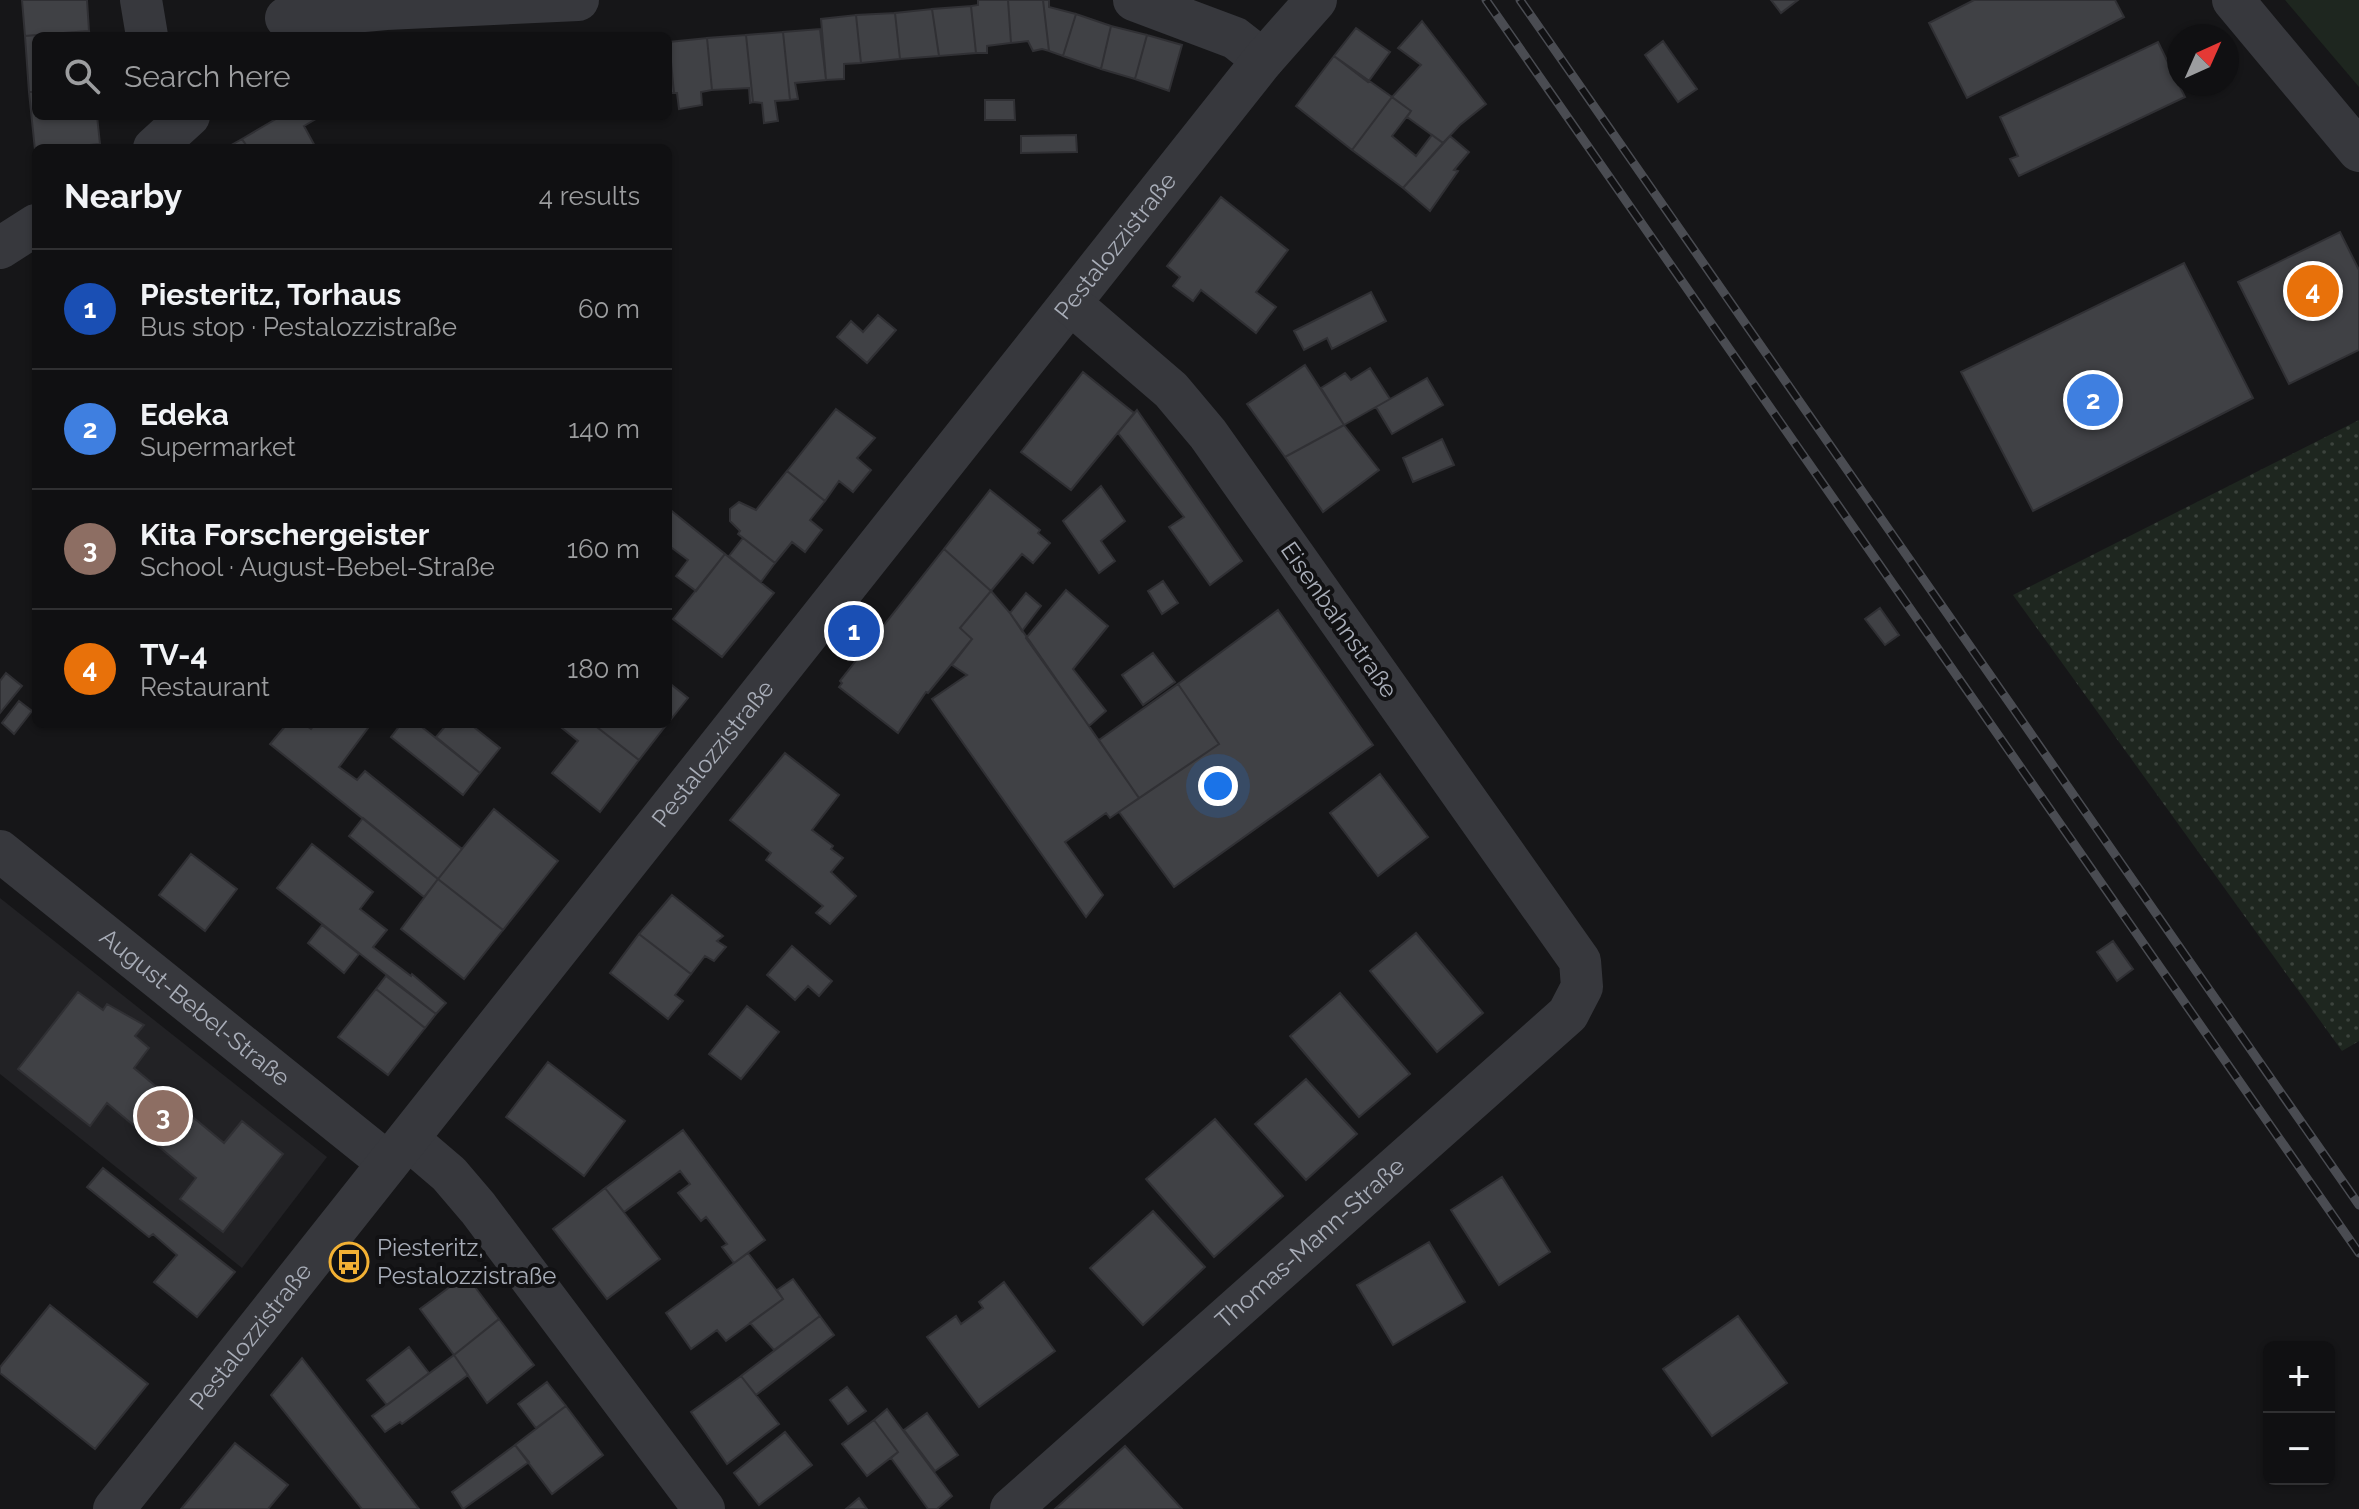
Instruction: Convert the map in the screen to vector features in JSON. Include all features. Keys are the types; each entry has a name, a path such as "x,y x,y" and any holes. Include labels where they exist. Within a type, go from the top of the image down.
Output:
{"street":[{"path":"141,0 146,32"},
{"path":"271,18 578,0"},
{"path":"1134,0 1235,38 1263,60"},
{"name":"Pestalozzistraße","path":"114,1509 1263,60 1316,0"},
{"path":"2233,0 2359,151"},
{"path":"0,248 32,228"},
{"name":"Eisenbahnstraße","path":"1071,304 1171,390 1208,434 1580,961"},
{"name":"August-Bebel-Straße","path":"0,851 398,1151 449,1174 478,1208 704,1509"},
{"name":"Thomas-Mann-Straße","path":"1011,1509 1568,1014 1582,987 1580,961"}],"shaded area":[{"path":"2285,0 2359,0 2359,87"},
{"path":"2359,420 2359,1041 2342,1051 2013,595"},
{"path":"0,898 327,1157 242,1268 0,1074"}],"building":[{"path":"22,0 87,0 89,31 32,32 32,35 25,36"},
{"path":"978,0 1008,0 1011,43 987,46 987,53 976,53 971,6 978,5"},
{"path":"1008,0 1043,0 1049,51 1033,51 1028,41 1011,43"},
{"path":"1043,0 1049,0 1049,7 1076,14 1063,56 1049,51"},
{"path":"1771,0 1798,0 1781,13"},
{"path":"1974,0 2115,0 2124,17 1967,98 1929,23"},
{"path":"971,6 976,53 939,56 932,9"},
{"path":"932,9 939,56 900,59 895,13"},
{"path":"895,13 900,59 861,63 856,15"},
{"path":"1076,14 1111,26 1101,69 1063,56"},
{"path":"856,15 861,63 844,64 844,79 826,80 821,19"},
{"path":"1422,21 1486,104 1443,143 1407,117 1411,111 1392,97 1421,65 1398,48"},
{"path":"1111,26 1147,35 1135,79 1101,69"},
{"path":"1356,28 1390,52 1368,82 1334,56"},
{"path":"820,29 826,80 795,83 798,99 790,100 783,32"},
{"path":"783,32 790,100 775,101 778,121 764,123 762,103 753,102 746,35"},
{"path":"32,35 32,92 29,92 25,36"},
{"path":"746,35 753,102 750,103 749,88 712,90 707,38"},
{"path":"1147,35 1182,45 1169,91 1135,79"},
{"path":"707,38 712,90 701,92 702,105 679,109 677,93 674,93 672,42"},
{"path":"1663,41 1697,89 1678,102 1645,55"},
{"path":"2158,42 2167,60 2167,96 2185,97 2019,176 2010,159 2018,156 2000,117"},
{"path":"1334,56 1392,97 1352,150 1296,106"},
{"path":"29,92 32,92 32,120 97,120 100,144 34,144"},
{"path":"1392,97 1411,111 1392,136 1416,156 1432,135 1443,143 1403,188 1352,150"},
{"path":"985,100 1014,100 1015,120 985,120"},
{"path":"274,120 314,120 304,126 314,144 245,144 242,139"},
{"path":"1076,135 1077,152 1021,153 1021,136"},
{"path":"1450,136 1469,152 1454,170 1458,171 1430,211 1403,188"},
{"path":"1221,197 1288,250 1256,292 1276,307 1256,333 1201,290 1193,301 1173,286 1180,277 1167,266"},
{"path":"2340,232 2359,270 2359,350 2289,384 2238,282"},
{"path":"2184,263 2253,398 2033,511 1961,372"},
{"path":"1371,292 1386,321 1332,349 1327,338 1304,350 1294,331"},
{"path":"878,315 896,330 867,363 837,337 851,321 863,332"},
{"path":"1305,365 1344,425 1285,457 1247,404"},
{"path":"1370,368 1390,399 1344,425 1321,388 1345,373 1351,380"},
{"path":"1083,372 1134,413 1071,490 1021,452"},
{"path":"1427,378 1443,405 1392,434 1376,407"},
{"path":"836,409 875,438 857,458 871,470 853,492 839,481 825,501 787,471"},
{"path":"1137,410 1242,561 1210,585 1169,527 1184,517 1118,433"},
{"path":"1344,425 1379,470 1323,512 1285,457"},
{"path":"1442,439 1454,465 1413,482 1403,458"},
{"path":"787,471 825,501 810,520 822,530 805,552 792,542 775,563 738,534 740,531 730,521 730,509 739,502 756,510"},
{"path":"1101,486 1125,521 1101,541 1115,561 1099,573 1063,521"},
{"path":"990,490 1040,530 1038,533 1050,543 1033,563 1022,554 991,591 944,549"},
{"path":"672,511 725,554 696,591 676,576 688,560 672,548"},
{"path":"743,538 775,563 761,582 729,556"},
{"path":"944,549 991,591 960,628 972,639 926,692 898,733 839,687 840,681"},
{"path":"725,554 774,593 722,657 673,619"},
{"path":"1163,581 1178,603 1162,614 1148,591"},
{"path":"1066,590 1108,626 1073,669 1106,711 1089,726 1026,638"},
{"path":"991,591 1010,613 1139,798 1110,818 1106,813 1065,842 1103,895 1086,917 932,699 967,675 952,665 972,639 960,628"},
{"path":"1026,593 1041,606 1022,631 1010,613"},
{"path":"1880,608 1899,635 1885,645 1865,619"},
{"path":"1278,610 1373,745 1174,887 1119,812 1219,744 1178,684"},
{"path":"1153,653 1175,682 1143,705 1122,675"},
{"path":"6,673 22,686 0,713 0,681"},
{"path":"1178,684 1219,744 1139,798 1099,740"},
{"path":"672,685 688,698 672,718"},
{"path":"19,701 32,711 14,734 2,723"},
{"path":"284,728 368,728 339,767 357,780 365,771 462,849 438,879 270,744"},
{"path":"398,728 423,728 480,773 463,795 391,737"},
{"path":"444,728 475,728 500,748 480,773 436,737"},
{"path":"562,728 598,728 639,760 600,812 552,773 578,741"},
{"path":"598,728 664,728 639,760"},
{"path":"785,753 839,795 812,830 843,858 831,872 856,896 830,924 816,913 823,906 766,860 771,853 730,820"},
{"path":"1380,774 1428,837 1378,876 1330,813"},
{"path":"494,809 558,861 503,930 438,879"},
{"path":"363,818 438,879 424,897 349,836"},
{"path":"312,844 373,892 360,909 387,930 373,947 446,1003 436,1014 277,888"},
{"path":"191,854 237,889 205,931 159,895"},
{"path":"438,879 503,930 464,979 401,929"},
{"path":"672,895 723,936 717,941 726,947 714,961 705,956 691,974 639,934"},
{"path":"322,925 359,954 344,973 308,943"},
{"path":"1416,933 1483,1013 1437,1052 1370,971"},
{"path":"639,934 691,974 675,995 683,1001 668,1019 610,973"},
{"path":"2113,941 2133,969 2117,981 2097,952"},
{"path":"792,946 832,981 819,996 808,986 795,1000 767,975"},
{"path":"386,976 436,1014 425,1028 376,989"},
{"path":"376,989 425,1028 388,1075 338,1037"},
{"path":"78,992 103,1010 107,1004 144,1025 135,1036 149,1048 134,1068 224,1143 242,1121 283,1154 223,1232 180,1199 196,1178 107,1103 90,1126 18,1069"},
{"path":"1340,993 1410,1074 1359,1117 1290,1036"},
{"path":"747,1006 779,1032 741,1079 709,1054"},
{"path":"548,1062 625,1121 584,1176 506,1117"},
{"path":"1306,1079 1357,1134 1306,1180 1255,1124"},
{"path":"1215,1119 1283,1196 1214,1257 1146,1179"},
{"path":"683,1130 765,1240 734,1263 722,1247 727,1244 706,1217 701,1221 678,1193 690,1184 680,1171 624,1212 605,1188"},
{"path":"103,1168 235,1272 197,1317 154,1282 177,1255 153,1234 149,1237 87,1187"},
{"path":"1502,1177 1550,1252 1499,1285 1451,1210"},
{"path":"605,1188 660,1259 607,1299 553,1229"},
{"path":"1153,1211 1205,1267 1143,1325 1090,1268"},
{"path":"1429,1242 1465,1302 1393,1345 1357,1285"},
{"path":"748,1253 783,1299 726,1341 717,1330 691,1349 666,1313"},
{"path":"466,1275 499,1319 454,1355 420,1309"},
{"path":"793,1279 820,1316 774,1350 750,1323 783,1299 777,1290"},
{"path":"1004,1282 1055,1351 979,1407 927,1337 956,1316 961,1324 983,1308 979,1302"},
{"path":"50,1305 148,1384 95,1449 0,1373 0,1367"},
{"path":"820,1316 834,1335 756,1395 741,1376"},
{"path":"1738,1316 1787,1383 1712,1436 1663,1369"},
{"path":"499,1319 534,1365 487,1403 454,1355"},
{"path":"409,1347 429,1373 387,1405 367,1380"},
{"path":"454,1355 468,1375 402,1424 400,1422 385,1432 372,1416"},
{"path":"302,1358 419,1509 362,1509 271,1395"},
{"path":"741,1376 779,1424 727,1464 691,1412"},
{"path":"547,1382 566,1406 536,1428 518,1404"},
{"path":"847,1387 866,1411 848,1424 830,1400"},
{"path":"566,1406 603,1455 552,1494 515,1445"},
{"path":"887,1409 952,1496 937,1509 928,1509 891,1458 898,1452 874,1420"},
{"path":"927,1413 958,1455 935,1471 904,1430"},
{"path":"874,1420 898,1452 867,1476 842,1444"},
{"path":"785,1432 812,1465 759,1505 734,1473"},
{"path":"235,1443 288,1485 268,1509 181,1509"},
{"path":"515,1445 529,1462 463,1509 452,1492"},
{"path":"1125,1446 1182,1509 1055,1509"},
{"path":"859,1498 867,1509 846,1509"}],"railway":[{"path":"1486,0 2359,1253"},
{"path":"1520,0 2359,1205"}],"place":[{"name":"TV-4","path":"2313,291"},
{"name":"Edeka","path":"2093,400"},
{"name":"Piesteritz, Torhaus","path":"854,631"},
{"name":"Kita Forschergeister","path":"163,1116"},
{"name":"Piesteritz, Pestalozzistraße","path":"349,1262"}]}
